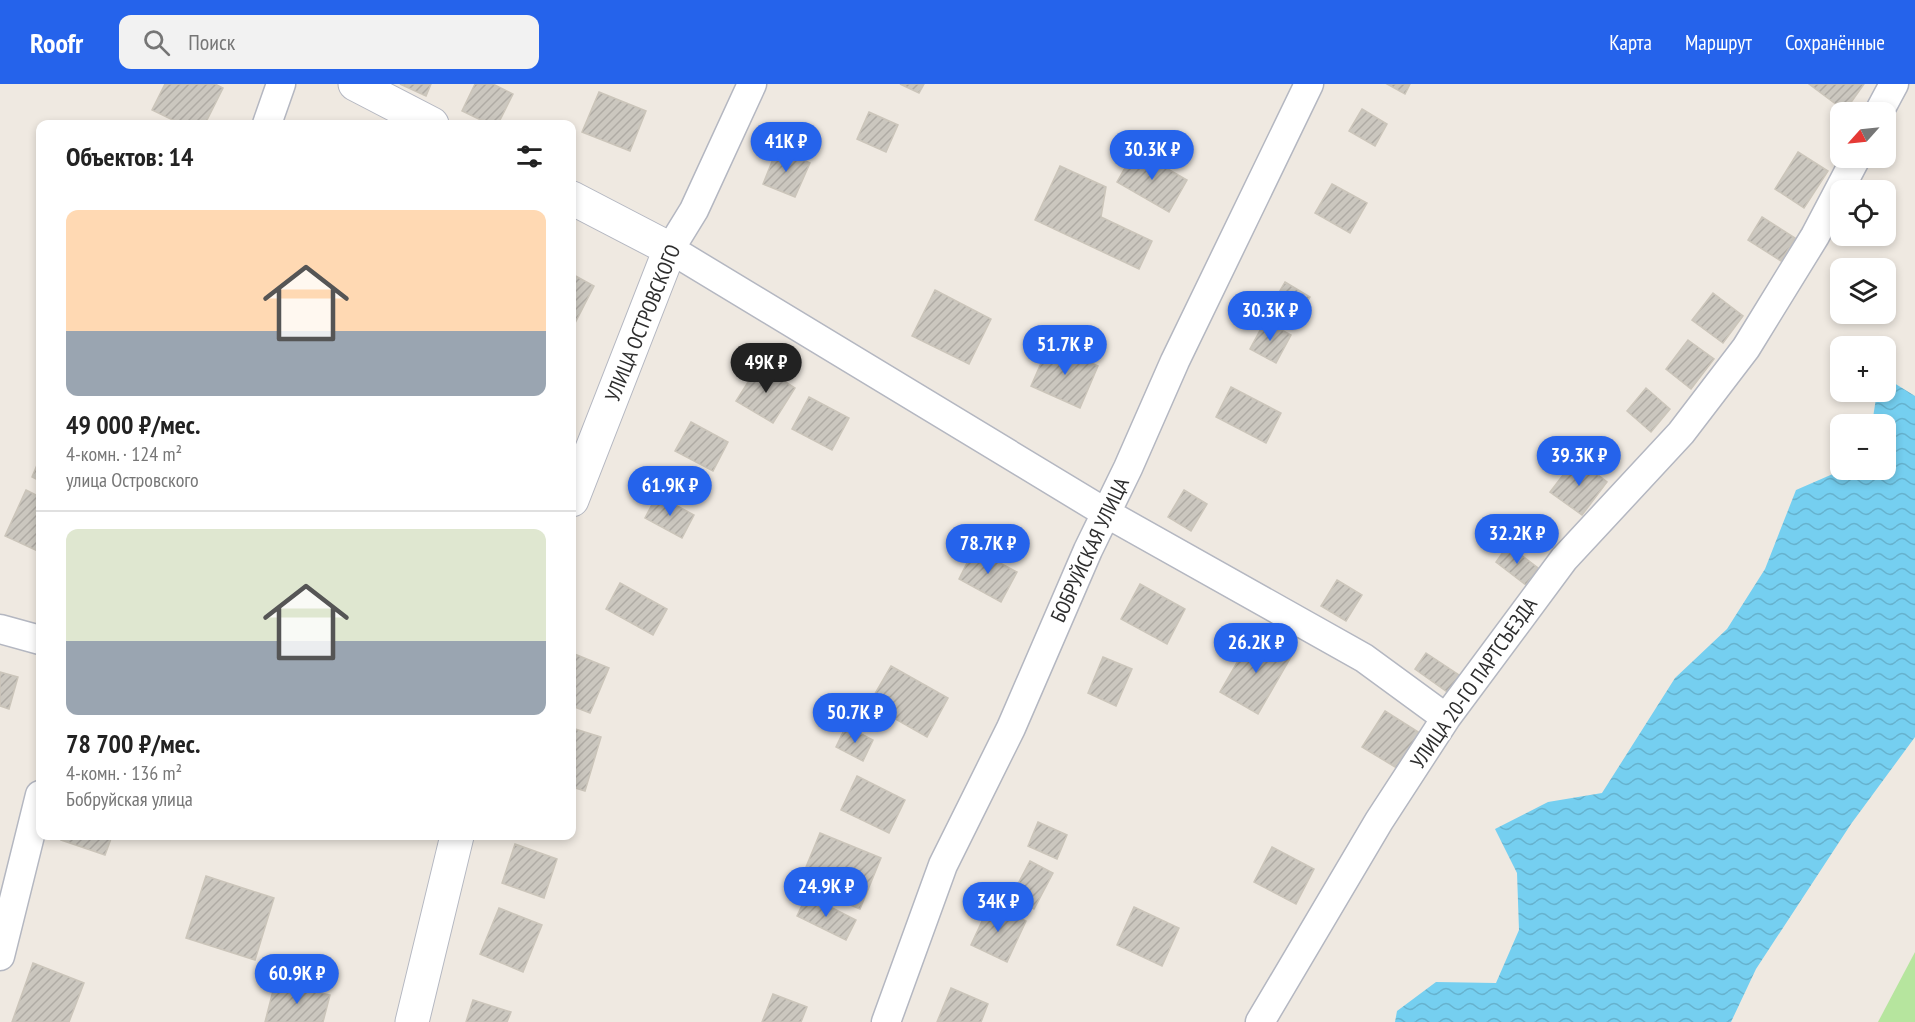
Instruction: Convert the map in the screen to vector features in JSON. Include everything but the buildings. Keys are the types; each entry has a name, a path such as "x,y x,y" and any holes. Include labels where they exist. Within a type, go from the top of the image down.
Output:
{"street":[{"path":"268,120 281,84"},
{"path":"355,84 424,120"},
{"name":"УЛИЦА ОСТРОВСКОГО","path":"576,490 670,249 694,210 752,84"},
{"name":"БОБРУЙСКАЯ УЛИЦА","path":"886,1022 943,865 1011,728 1175,362 1309,84"},
{"path":"1884,102 1894,84"},
{"name":"УЛИЦА 20-ГО ПАРТСЪЕЗДА","path":"1260,1022 1379,821 1446,718 1564,559 1681,432 1746,348 1815,236 1851,168"},
{"path":"576,200 670,249 1106,513 1364,658 1446,718"},
{"path":"0,629 36,639"},
{"path":"0,956 36,811"},
{"path":"412,1022 456,840"}],"green space":[{"path":"1915,952 1915,1022 1878,1022"}],"water":[{"path":"1896,384 1915,396 1915,737 1851,824 1756,969 1731,1022 1395,1022 1397,1011 1436,982 1496,983 1519,930 1517,873 1495,829 1548,802 1602,793 1675,678 1727,629 1765,569 1796,490 1830,475 1830,480 1896,480 1896,414 1874,414 1875,402 1896,402"}]}
